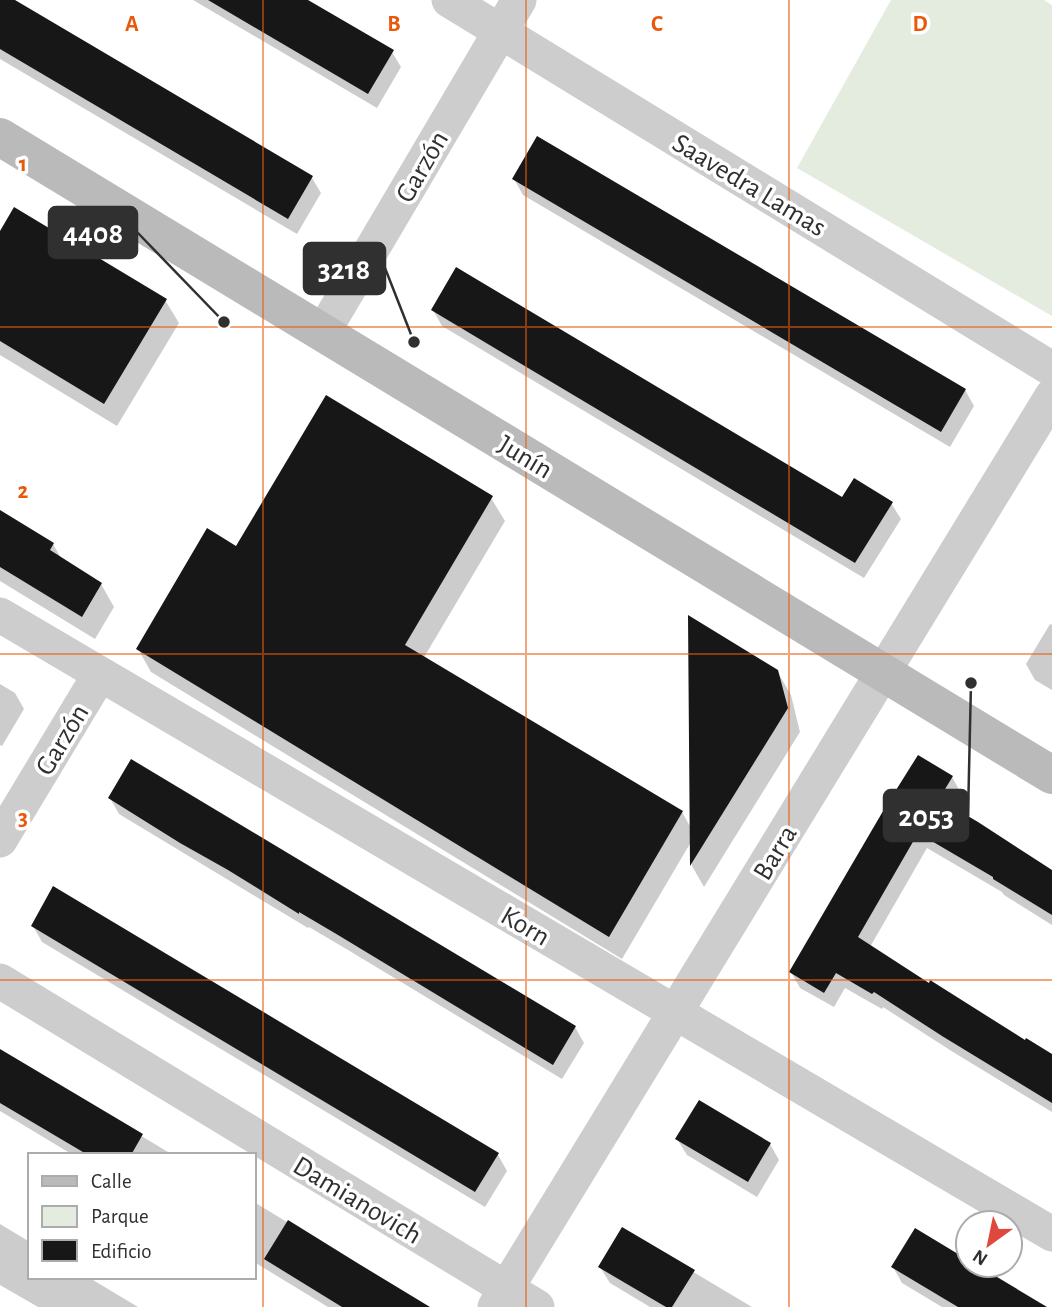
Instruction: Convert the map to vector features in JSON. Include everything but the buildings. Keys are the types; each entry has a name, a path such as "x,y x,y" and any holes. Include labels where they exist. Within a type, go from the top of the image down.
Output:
{"main road":[{"name":"Junín","path":"0,136 1052,775"}],"street":[{"name":"Saavedra Lamas","path":"449,0 1052,369"},
{"name":"Garzón","path":"323,332 519,0"},
{"name":"Barra","path":"500,1298 1052,396"},
{"name":"Korn","path":"0,615 1052,1234"},
{"name":"Garzón","path":"0,840 100,674"},
{"name":"Damianovich","path":"0,981 500,1298 537,1307"}],"green space":[{"path":"891,0 1044,0 1052,5 1052,316 797,168"}],"place":[{"name":"4408","path":"224,322"},
{"name":"3218","path":"414,342"},
{"name":"2053","path":"971,683"}]}
